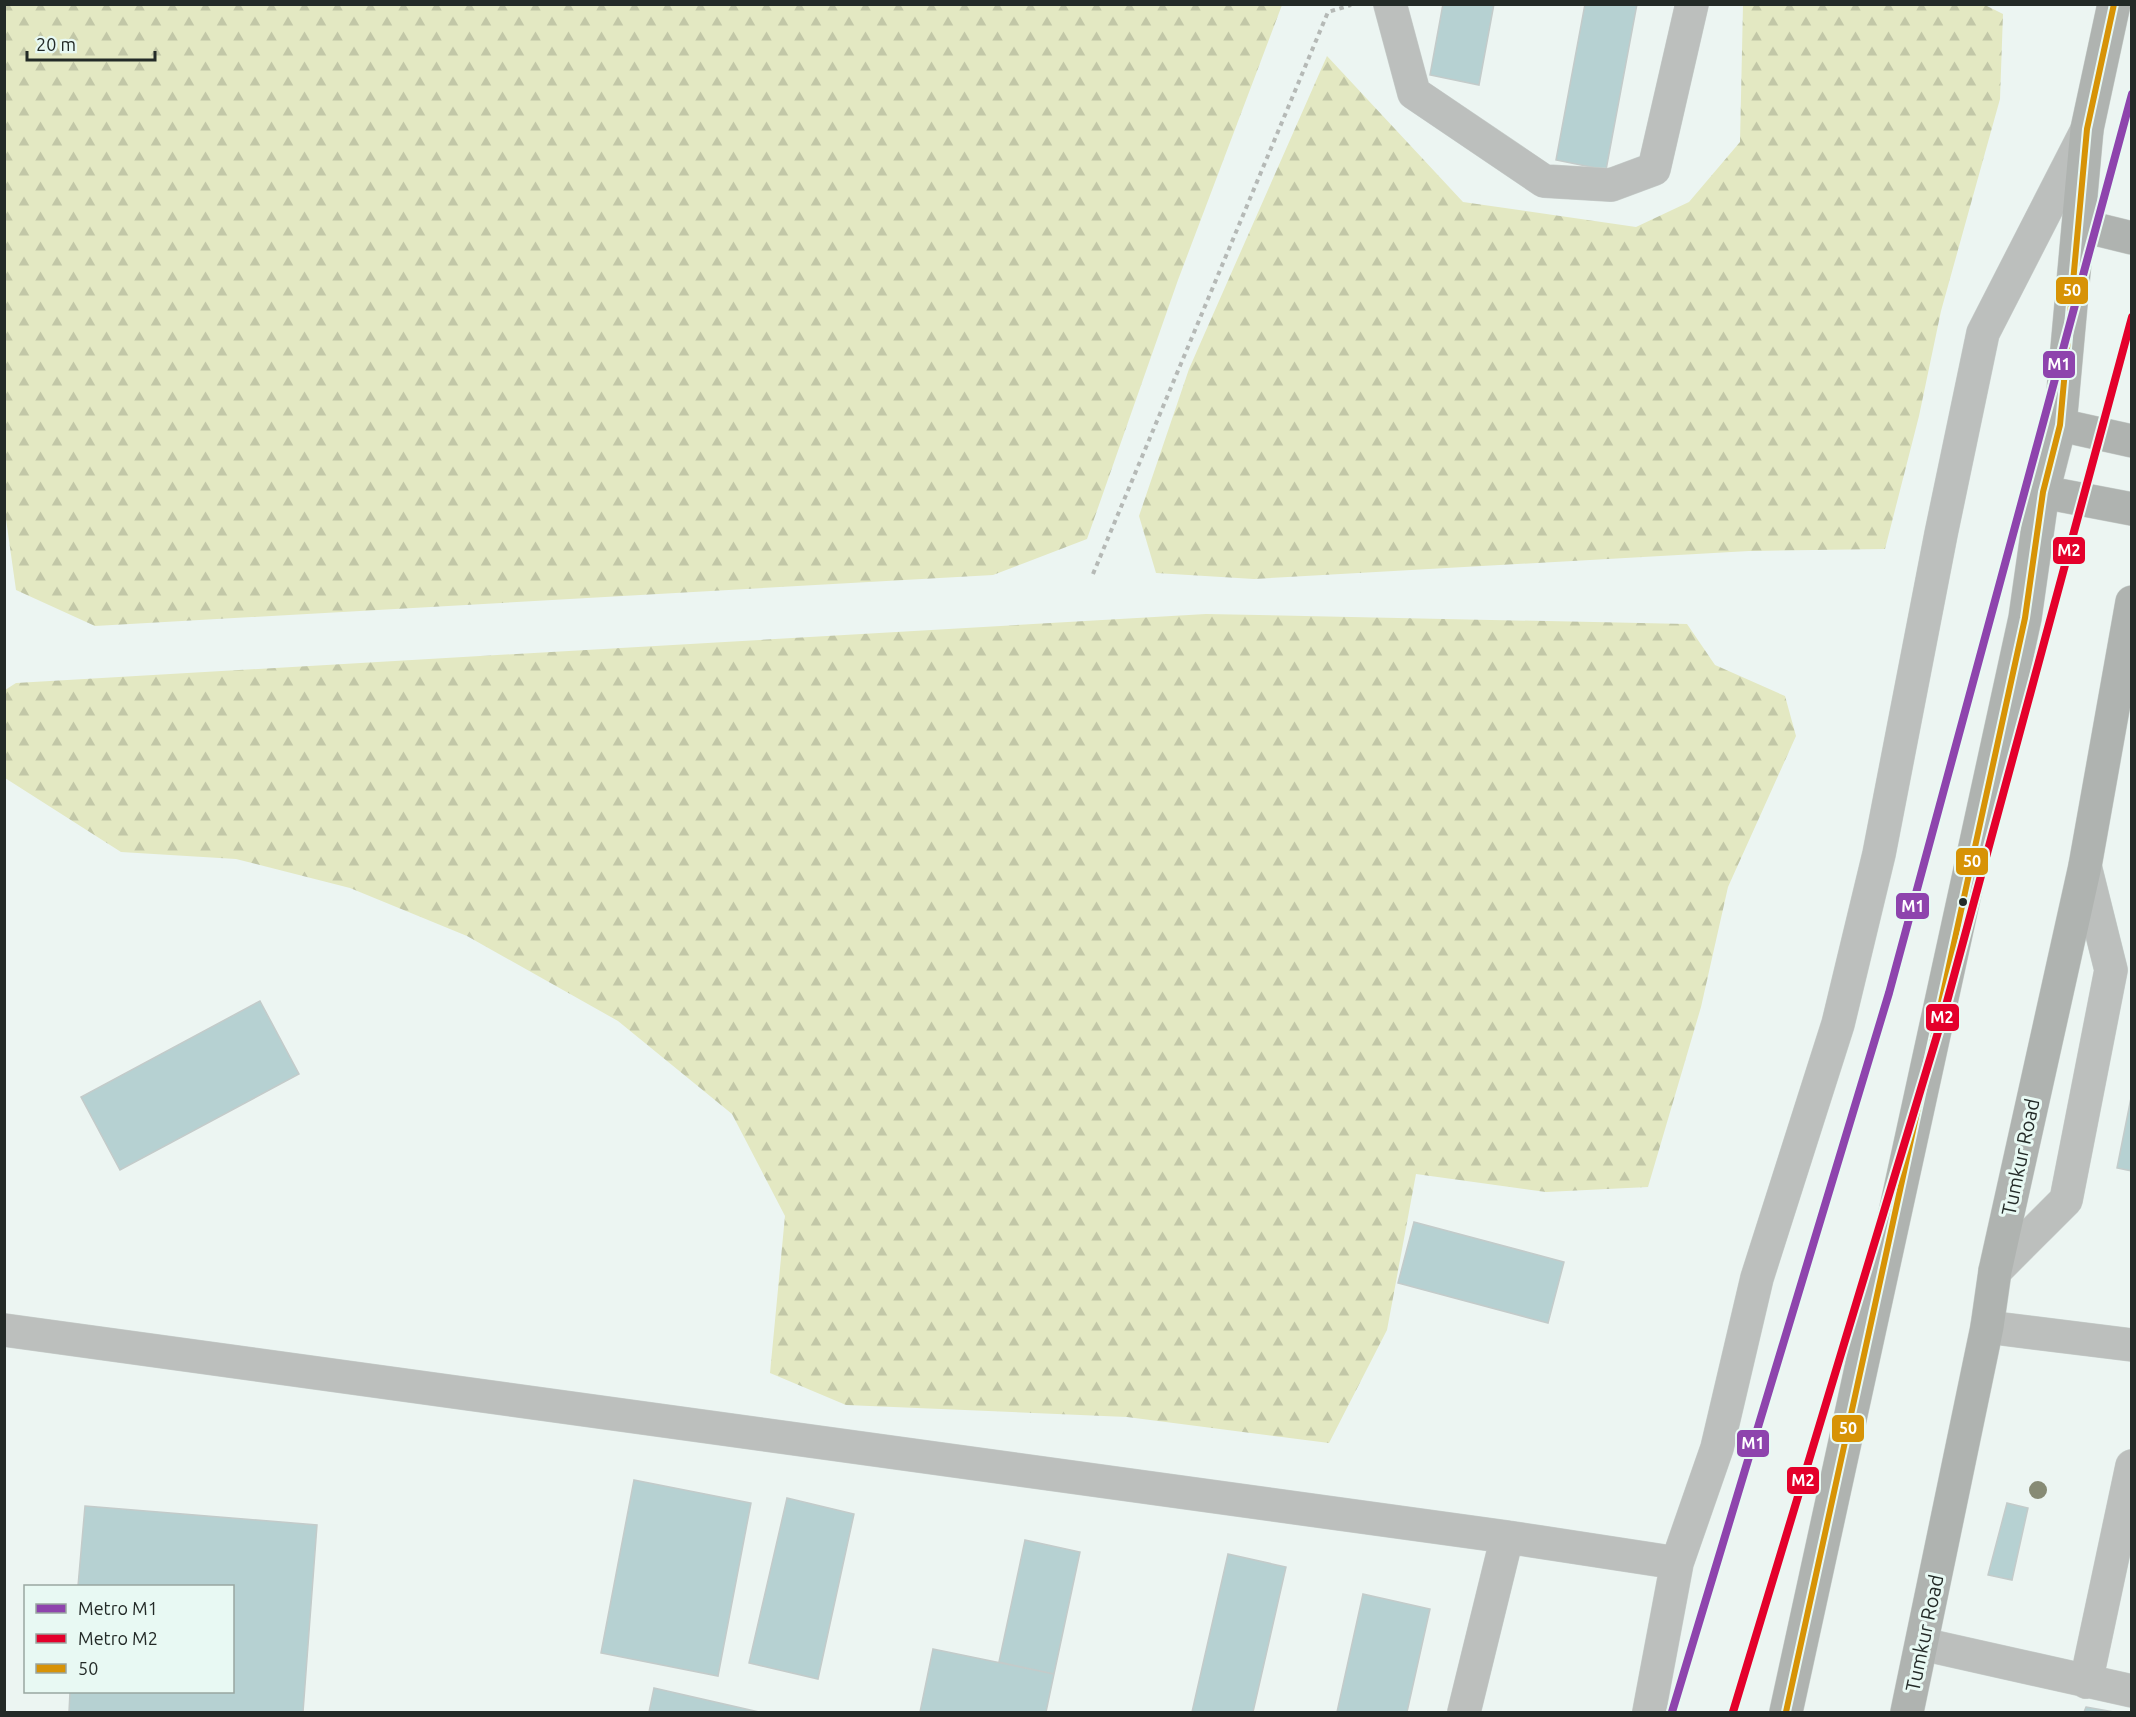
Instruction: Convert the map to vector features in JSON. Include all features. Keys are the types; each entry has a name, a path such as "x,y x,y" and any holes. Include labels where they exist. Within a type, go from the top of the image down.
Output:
{"highway":[{"path":"1786,1713 2025,618 2043,492 2060,424 2087,129 2114,4"},
{"path":"2079,225 2132,238"},
{"path":"2060,424 2132,441"},
{"path":"2043,492 2132,509"},
{"name":"Tumkur Road","path":"1907,1713 1987,1327 1995,1271 2085,866 2132,602"}],"street":[{"path":"1390,4 1414,93 1544,181 1611,185 1654,169 1692,4"},
{"path":"1649,1713 1677,1563 1717,1448 1757,1278 1840,1013 1879,854 1941,534 1983,333 2087,129"},
{"path":"1995,1271 2066,1200 2111,970 2085,866"},
{"path":"1987,1327 2132,1345"},
{"path":"4,1330 1677,1563"},
{"path":"2086,1682 2132,1466"},
{"path":"1464,1713 1507,1538"},
{"path":"1922,1644 2132,1691"}],"path":[{"path":"1093,574 1328,12 1354,4"}],"green space":[{"path":"1983,4 2003,14 2000,99 1941,311 1919,416 1885,549 1749,551 1254,579 1156,573 1139,516 1189,369 1327,56 1463,202 1636,227 1689,202 1740,142 1743,5"},
{"path":"4,5 1282,5 1178,280 1087,539 993,575 95,626 16,590 4,505"},
{"path":"1206,614 1687,624 1715,665 1785,696 1796,736 1728,887 1701,1007 1648,1187 1546,1192 1416,1174 1387,1330 1329,1443 1127,1417 846,1405 770,1373 785,1216 732,1114 618,1021 467,936 350,888 236,859 121,852 5,778 5,690 16,683"}],"building":[{"path":"1443,4 1494,4 1479,85 1430,75"},
{"path":"1585,4 1637,4 1606,170 1556,160"},
{"path":"260,1001 299,1074 120,1170 81,1097"},
{"path":"2132,1093 2132,1171 2117,1168"},
{"path":"1414,1222 1564,1262 1548,1323 1398,1283"},
{"path":"634,1480 751,1503 718,1676 601,1653"},
{"path":"787,1498 854,1514 818,1679 749,1663"},
{"path":"2007,1503 2028,1508 2012,1580 1988,1575"},
{"path":"85,1506 317,1525 303,1712 69,1712 70,1693 234,1693 234,1585 78,1585"},
{"path":"1025,1540 1080,1552 1054,1674 999,1662"},
{"path":"1228,1554 1286,1567 1253,1712 1192,1712"},
{"path":"1363,1594 1430,1609 1407,1712 1337,1712"},
{"path":"933,1649 1054,1674 1046,1712 920,1712"},
{"path":"654,1688 759,1712 649,1712"},
{"path":"2086,1707 2114,1712 2084,1712"}],"metro line":[{"name":"M1","path":"1672,1712 1889,993 2132,94"},
{"name":"M2","path":"1733,1712 1945,1009 2132,317"}],"transit line":[{"name":"50","path":"1786,1712 2025,618 2043,492 2060,425 2087,129 2114,4"}]}
